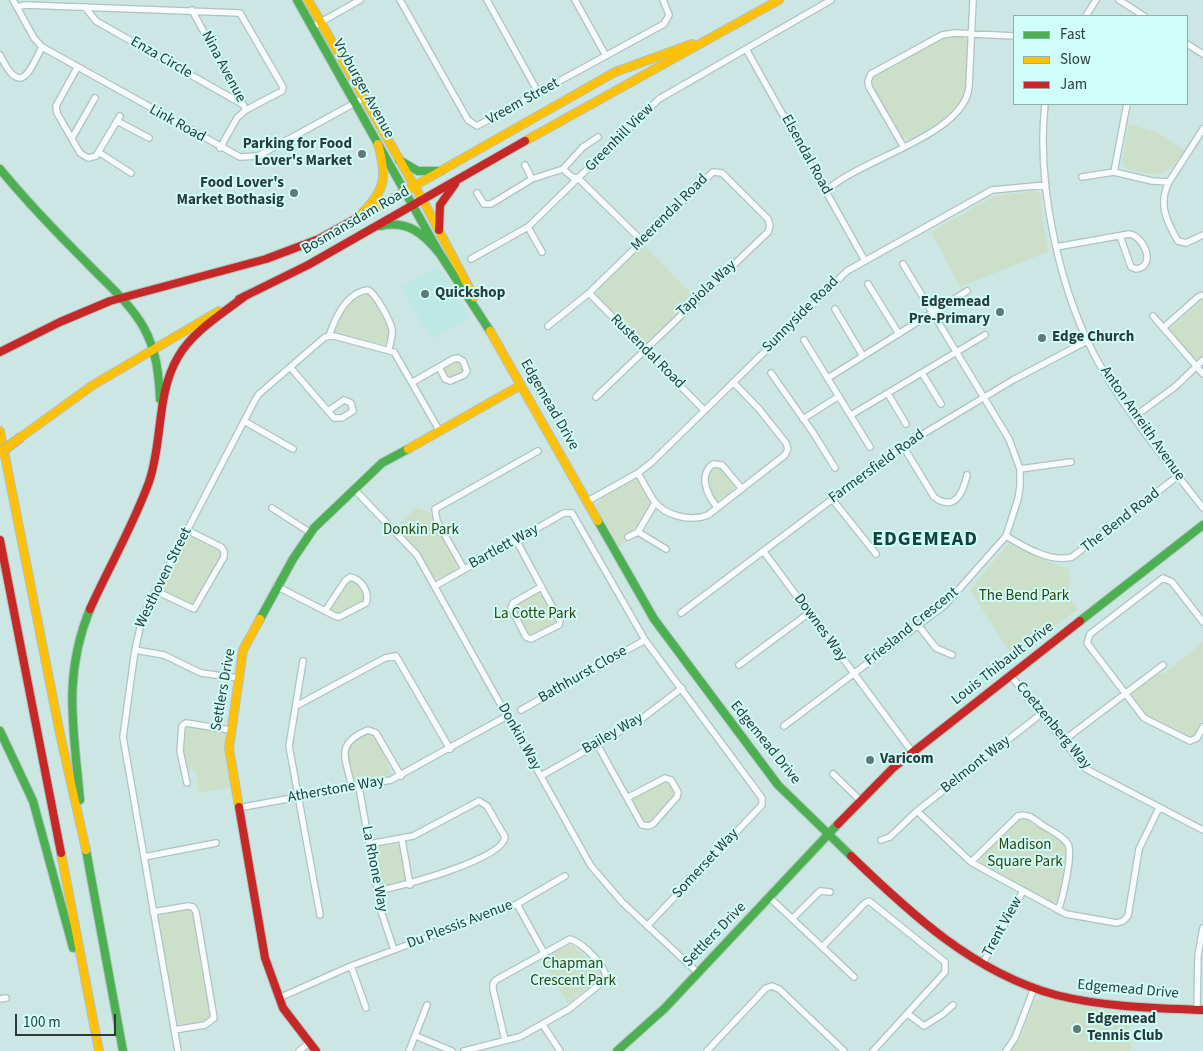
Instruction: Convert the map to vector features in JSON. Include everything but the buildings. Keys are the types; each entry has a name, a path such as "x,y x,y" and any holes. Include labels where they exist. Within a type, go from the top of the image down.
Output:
{"main road":[{"name":"Vryburger Avenue","path":"297,0 316,25 364,98 422,199"},
{"name":"Vryburger Avenue","path":"308,0 316,25 355,103 413,204"},
{"name":"Bosmansdam Road","path":"0,453 73,398 245,296 308,265 466,174 779,0"},
{"name":"Bosmansdam Road","path":"0,352 95,307 121,297 266,259 319,239 415,187 614,72 734,26"},
{"path":"346,225 375,201 382,189 385,173 378,144"},
{"path":"399,160 418,171 442,171"},
{"path":"0,169 32,207 121,297 143,323 154,349 160,389 160,430"},
{"path":"439,230 437,212 439,203 445,194 466,174"},
{"name":"Edgemead Drive","path":"422,199 462,271 484,320"},
{"name":"Edgemead Drive","path":"413,204 440,254 484,320 654,619 778,785 919,921 944,941 983,963 1034,988 1094,1003 1138,1008 1200,1010"},
{"path":"370,229 394,224 410,226 426,236 440,254"},
{"path":"81,824 71,699 77,649 93,602 145,495 158,451 168,379 178,358 202,331 245,296"},
{"name":"Settlers Drive","path":"316,1051 285,1012 265,958 238,808 229,752 230,730 246,641 276,586 310,533 354,489 382,463 521,384"},
{"path":"0,431 60,734 81,824 123,1051"},
{"name":"Louis Thibault Drive","path":"829,834 860,800 913,753 1203,525"},
{"path":"0,540 99,1051"},
{"path":"0,730 33,801 47,859 91,1007"},
{"name":"Settlers Drive","path":"619,1050 642,1031 829,834"}],"street":[{"name":"Link Road","path":"13,0 34,38 42,47 220,148 240,157 258,156 364,98"},
{"path":"316,25 360,0"},
{"name":"Vreem Street","path":"400,0 470,123 481,126 664,24 669,16 663,0"},
{"path":"487,0 539,94"},
{"path":"575,0 606,56"},
{"name":"Greenhill View","path":"471,259 528,227 653,103 831,0"},
{"path":"826,191 952,118 966,103 970,87 973,0"},
{"path":"1087,15 1096,0"},
{"path":"1119,0 1142,15"},
{"path":"17,8 26,5 192,10 242,14 282,83 282,91 244,107"},
{"name":"Enza Circle","path":"85,7 96,21 244,107"},
{"name":"Nina Avenue","path":"192,10 244,107 220,148"},
{"path":"903,146 869,87 870,76 935,37 948,33 1013,36"},
{"path":"1188,45 1203,54"},
{"path":"0,55 8,73 16,78 21,78 30,72 42,47"},
{"name":"Elsendal Road","path":"746,49 865,261"},
{"path":"77,68 56,106 57,114 85,158 94,158 100,154 119,118 149,138"},
{"path":"72,138 95,98"},
{"name":"Anton Anreith Avenue","path":"1045,105 1043,125 1046,185 1056,247 1087,341 1116,392 1203,508"},
{"path":"1114,172 1126,105"},
{"path":"1203,131 1169,182 1165,191 1163,207 1165,216 1178,241 1186,243 1203,235"},
{"path":"477,192 484,204 489,205 532,178 563,169 583,147 598,137"},
{"path":"100,154 131,173"},
{"path":"525,165 532,178"},
{"path":"563,169 572,178 579,178 642,241"},
{"name":"Meerendal Road","path":"548,326 589,294 710,173 716,171 722,173 768,219 769,229"},
{"path":"1082,177 1114,172 1169,182"},
{"name":"Sunnyside Road","path":"588,501 638,473 652,462 833,282 865,261 992,190 1046,185"},
{"path":"528,227 542,252"},
{"name":"Tapiola Way","path":"596,397 769,229"},
{"path":"1056,247 1120,236 1136,236 1148,256 1144,266 1138,269 1130,267 1120,236"},
{"name":"Friesland Crescent","path":"784,726 918,626 956,593 1006,536 1018,499 1020,469 1009,439 903,264"},
{"path":"868,284 899,334"},
{"path":"389,350 392,336 391,326 374,295 368,290 360,292 337,312 329,336 389,350 398,355 440,430"},
{"path":"828,378 967,291"},
{"name":"Rustendal Road","path":"589,294 704,410"},
{"path":"1163,328 1198,297 1203,296"},
{"path":"835,309 863,356"},
{"path":"1153,316 1203,374"},
{"path":"851,415 985,335"},
{"name":"Westhoven Street","path":"178,1051 123,737 138,626 259,394 321,340 329,336"},
{"path":"804,340 870,447"},
{"name":"Farmersfield Road","path":"681,613 903,446 984,397 1087,341"},
{"path":"413,382 439,367 458,358 463,361 466,371 464,375 450,381 445,379 439,367"},
{"path":"1134,417 1176,386 1203,360"},
{"path":"290,367 328,411"},
{"path":"922,373 940,404"},
{"path":"771,374 835,468"},
{"path":"638,473 655,502 680,517 688,519 703,517 785,455 788,447 759,409 733,382"},
{"path":"888,394 906,424"},
{"path":"803,419 839,396"},
{"path":"244,421 293,449"},
{"path":"903,446 934,497 939,500 947,502 958,498 964,491 967,475"},
{"path":"464,569 437,521 435,509 538,451"},
{"path":"1020,469 1071,462"},
{"path":"717,507 709,494 704,475 706,468 716,463 722,465 742,489"},
{"name":"The Bend Road","path":"1006,536 1037,552 1058,559 1072,557 1178,476"},
{"name":"Donkin Way","path":"354,489 417,555 591,866 612,892 698,973"},
{"path":"832,499 876,554"},
{"path":"628,537 638,532 655,502"},
{"path":"272,508 310,533"},
{"name":"Bartlett Way","path":"435,586 564,514 574,515 645,640"},
{"path":"156,591 194,609 224,557 224,551 221,547 187,530"},
{"path":"638,532 666,549"},
{"path":"516,540 541,587 560,624 530,639 526,637 510,608 513,603 541,587"},
{"name":"Downes Way","path":"764,552 913,753"},
{"path":"276,586 325,611 335,616 342,617 366,603 367,595 359,581 353,577 345,581 325,611"},
{"path":"1203,622 1172,582 1165,578 1156,581 1087,638 1088,648 1144,718 1187,741 1197,738 1203,727"},
{"path":"739,665 810,613"},
{"path":"918,626 936,648 952,655"},
{"path":"645,640 682,688"},
{"name":"Bathhurst Close","path":"521,710 645,640"},
{"path":"135,650 164,655 201,673 239,678"},
{"path":"296,706 385,658 396,656 450,748"},
{"path":"303,661 290,746 320,915"},
{"path":"1063,741 1163,665"},
{"name":"Coetzenberg Way","path":"1011,676 1086,769 1203,830"},
{"name":"Bailey Way","path":"541,776 640,720 682,688"},
{"name":"Somerset Way","path":"647,926 762,805 763,800 682,688"},
{"name":"Belmont Way","path":"881,840 890,837 914,813 1041,714"},
{"name":"Atherstone Way","path":"238,808 352,788 401,776 508,716"},
{"path":"187,783 180,751 182,726 186,723 230,730"},
{"path":"352,788 345,748 349,740 368,730 376,733 401,776"},
{"path":"597,744 640,822 649,826 677,797 678,792 671,780 665,778 627,798"},
{"path":"833,774 860,800"},
{"name":"La Rhone Way","path":"359,786 377,891 394,950"},
{"path":"369,844 402,840 420,833 479,801 485,804 504,835 505,840 501,845 470,863 410,885 377,891"},
{"path":"914,813 971,862 1058,910 1066,914 1117,923 1126,919 1139,849 1158,808"},
{"path":"971,862 1018,816 1025,815 1031,818 1064,840 1069,847 1064,885 1058,910"},
{"path":"402,840 410,885"},
{"path":"144,857 216,843"},
{"name":"Du Plessis Avenue","path":"279,998 351,966 517,904 565,876"},
{"path":"792,919 820,891 830,892"},
{"name":"Trent View","path":"983,963 1023,891"},
{"path":"770,898 854,977"},
{"path":"822,947 869,901 874,903 946,964 945,972 873,1051"},
{"path":"517,904 544,953"},
{"path":"153,912 188,906 192,907 196,912 214,1018 208,1024 174,1030"},
{"path":"1200,1010 1198,955 1203,928"},
{"path":"464,1051 506,1040 523,1035 543,1025 580,1001 606,976 604,968 575,940 568,940 496,980 493,984 506,1040"},
{"path":"351,966 366,1008"},
{"path":"707,1051 766,988 772,986 779,989 837,1049 844,1051"},
{"path":"1006,1051 1015,1038 1034,988"},
{"path":"409,1051 427,1005"},
{"path":"908,1014 924,1026 953,1005"},
{"path":"543,1025 560,1051"},
{"path":"416,1036 452,1051"},
{"path":"299,1051 309,1043"}],"shaded area":[{"path":"438,266 470,319 431,340 401,287"}],"green space":[{"path":"953,35 964,37 968,43 966,81 959,103 953,112 943,120 910,139 903,138 872,85 873,77 944,37"},
{"path":"1129,124 1158,133 1185,150 1172,167 1160,174 1145,173 1125,168 1122,162"},
{"path":"1034,191 1041,194 1043,224 1049,251 960,287 931,232 995,196"},
{"path":"643,244 695,297 648,341 644,342 598,298 597,294 599,288"},
{"path":"367,292 371,295 390,328 391,331 386,344 337,334 334,330 335,324 345,307 355,298"},
{"path":"1203,299 1203,356 1197,360 1171,333 1170,329"},
{"path":"455,361 461,362 464,372 452,379 447,378 443,369"},
{"path":"718,466 722,468 734,486 732,491 718,501 713,497 708,476 710,470"},
{"path":"633,480 639,482 650,504 638,527 626,536 629,541 618,547 596,505 601,498"},
{"name":"Donkin Park","path":"417,508 430,513 457,563 455,571 438,579 433,576 420,555 396,527"},
{"path":"191,536 218,549 221,555 194,606 163,591 162,587 186,539"},
{"name":"The Bend Park","path":"1008,544 1069,570 1069,597 1078,609 1013,657 970,590"},
{"path":"353,580 362,588 365,598 363,602 339,615 332,611 331,607 348,582"},
{"name":"La Cotte Park","path":"537,593 544,595 556,620 552,626 531,636 526,634 514,608 517,604"},
{"path":"1203,642 1203,720 1196,734 1188,737 1150,718 1131,695 1153,675 1165,673"},
{"path":"187,726 225,733 232,787 198,793 196,772 187,768 183,750 184,728"},
{"path":"368,732 373,732 388,758 387,764 392,775 356,782 352,776 347,748 348,744"},
{"path":"667,781 676,793 675,797 650,823 643,822 633,803 634,798"},
{"name":"Madison Square Park","path":"1018,819 1027,820 1066,845 1067,849 1059,899 1055,903 1051,903 981,863 982,855"},
{"path":"394,843 400,846 406,879 404,882 386,887 379,883 373,852 379,846"},
{"path":"187,909 194,914 211,1015 206,1022 183,1026 175,1020 158,920 161,914"},
{"name":"Chapman Crescent Park","path":"568,945 573,945 602,974 568,1004 542,960"},
{"name":"Edgemead Tennis Club","path":"1040,997 1126,1014 1130,1021 1131,1051 1010,1051 1022,1036 1033,1002"}],"traffic: fast":[{"path":"297,0 440,254 490,331"},
{"path":"399,160 418,171 441,171"},
{"path":"0,169 42,217 132,310 144,328 154,354 158,371 160,399"},
{"path":"380,226 399,225 414,230 421,234 440,254"},
{"path":"260,619 293,559 314,528 382,463 408,449"},
{"path":"598,521 654,619 778,785 851,856"},
{"path":"1080,621 1203,525"},
{"path":"80,800 73,727 73,681 81,634 90,609"},
{"path":"0,731 33,801 73,948"},
{"path":"617,1051 664,1009 838,824"},
{"path":"86,850 123,1051"}],"traffic: slow":[{"path":"308,0 426,206 474,297"},
{"path":"525,141 779,0"},
{"path":"370,211 615,72 692,44"},
{"path":"362,213 376,197 382,182 383,165 378,144"},
{"path":"21,437 93,385 219,311"},
{"path":"490,331 598,521"},
{"path":"408,449 521,385"},
{"path":"0,431 60,734 86,850"},
{"path":"0,453 21,437"},
{"path":"239,807 229,748 243,650 260,619"},
{"path":"61,853 99,1051"}],"traffic: jam":[{"path":"239,299 308,265 525,141"},
{"path":"439,230 440,205 455,184"},
{"path":"0,352 60,322 110,301 266,259 319,239 370,211"},
{"path":"90,609 149,482 156,451 163,402 171,371 178,357 192,339 245,296"},
{"path":"0,540 61,853"},
{"path":"838,824 894,767 1080,621"},
{"path":"239,807 265,958 283,1008 316,1051"},
{"path":"851,856 896,899 945,939 998,972 1026,985 1056,995 1092,1002 1203,1010"}],"place":[{"name":"Parking for Food Lover's Market","path":"362,154"},
{"name":"Food Lover's Market Bothasig","path":"294,193"},
{"name":"Quickshop","path":"425,294"},
{"name":"Edgemead Pre-Primary","path":"1000,312"},
{"name":"Edge Church","path":"1042,338"},
{"name":"Varicom","path":"870,760"},
{"name":"Edgemead Tennis Club","path":"1077,1029"}],"district":[{"name":"EDGEMEAD","path":"925,541"}]}
